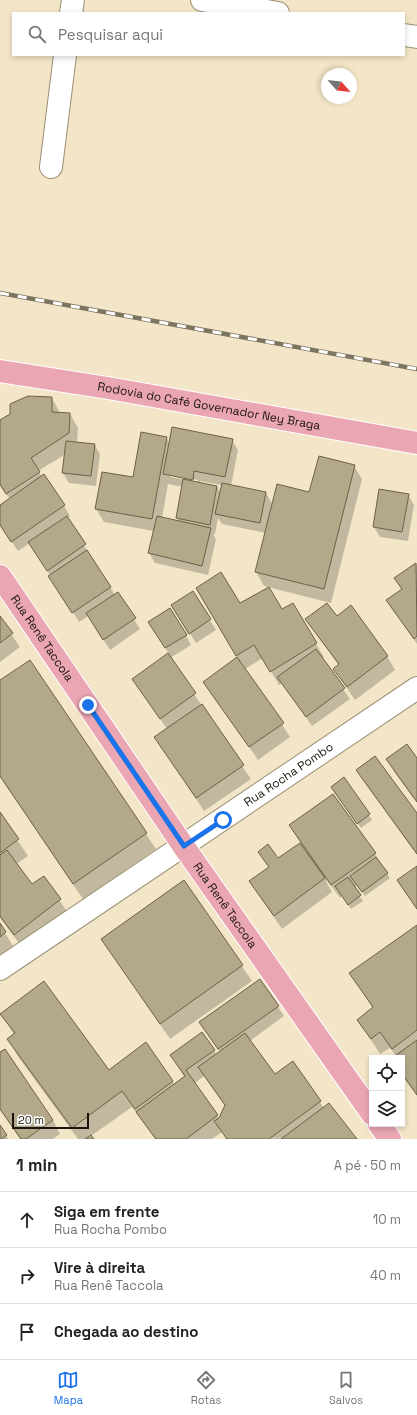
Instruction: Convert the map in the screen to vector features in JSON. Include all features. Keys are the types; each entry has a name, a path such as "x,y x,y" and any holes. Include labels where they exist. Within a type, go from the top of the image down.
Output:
{"main road":[{"name":"Rodovia do Café Governador Ney Braga","path":"0,371 108,388 417,443"},
{"name":"Rua Renê Taccola","path":"0,576 184,846 369,1110"},
{"path":"381,1127 390,1139"}],"street":[{"path":"71,12 73,0"},
{"path":"202,0 272,12"},
{"path":"405,34 417,37"},
{"path":"50,167 65,56"},
{"name":"Rua Rocha Pombo","path":"0,969 417,688"}],"building":[{"path":"28,396 52,397 52,412 70,413 69,433 31,458 40,472 6,494 0,484 0,420 10,414 10,404"},
{"path":"172,427 233,439 225,477 194,471 193,480 163,474"},
{"path":"141,432 167,437 152,519 95,509 102,472 133,477"},
{"path":"66,441 95,444 91,476 62,473"},
{"path":"319,456 355,465 324,589 255,572 277,484 309,492"},
{"path":"44,474 65,505 11,542 0,525 0,505"},
{"path":"183,479 217,486 210,525 176,518"},
{"path":"222,483 266,492 260,523 215,514"},
{"path":"379,489 409,494 402,532 373,527"},
{"path":"67,516 86,544 47,571 28,542"},
{"path":"157,516 211,528 202,566 148,553"},
{"path":"87,550 111,587 72,613 48,576"},
{"path":"416,563 417,636 414,639 386,600 402,589 394,578"},
{"path":"221,572 240,603 269,587 282,609 293,603 317,643 270,672 254,645 236,656 196,588"},
{"path":"193,591 211,619 189,634 171,605"},
{"path":"118,592 136,618 103,640 86,613"},
{"path":"327,603 337,616 351,605 388,656 347,687 333,669 339,664 305,619"},
{"path":"170,608 187,635 165,648 148,622"},
{"path":"0,616 13,633 0,643"},
{"path":"316,649 345,688 306,717 277,677"},
{"path":"168,653 196,693 160,719 132,679"},
{"path":"237,657 284,723 249,747 203,682"},
{"path":"30,660 147,833 73,884 0,776 0,680"},
{"path":"202,704 244,765 196,798 154,737"},
{"path":"407,744 417,758 417,802 386,759"},
{"path":"375,756 417,813 417,854 356,770"},
{"path":"344,777 370,814 357,824 331,787"},
{"path":"333,794 376,853 331,885 289,825"},
{"path":"0,812 19,839 0,853"},
{"path":"300,843 325,878 274,916 249,881 269,867 258,852 268,844 278,858"},
{"path":"7,850 32,884 44,876 61,899 14,935 0,916 0,855"},
{"path":"376,857 388,873 362,892 350,876"},
{"path":"417,866 417,909 397,880"},
{"path":"348,877 361,895 348,905 335,886"},
{"path":"184,880 243,965 160,1024 101,939"},
{"path":"0,923 6,932 0,937"},
{"path":"417,925 417,1030 392,1049 380,1032 371,1039 357,1020 373,1007 349,973"},
{"path":"260,979 279,1006 218,1049 199,1022"},
{"path":"44,981 109,1070 146,1042 173,1081 135,1109 122,1091 72,1128 7,1039 15,1033 0,1014"},
{"path":"202,1032 215,1050 186,1070 218,1115 186,1139 156,1139 136,1112 185,1076 170,1055"},
{"path":"245,1033 275,1074 293,1061 321,1101 269,1139 227,1139 214,1121 219,1118 225,1105 198,1067"},
{"path":"417,1040 417,1095 405,1078 405,1055 396,1055"},
{"path":"5,1049 53,1120 26,1139 21,1139 0,1109 0,1052"},
{"path":"329,1103 357,1139 281,1139"},
{"path":"0,1125 7,1135 1,1139 0,1139"},
{"path":"91,1135 94,1139 85,1139"}],"railway":[{"path":"0,293 417,369"}],"route":[{"path":"88,705 184,846 223,820"}]}
